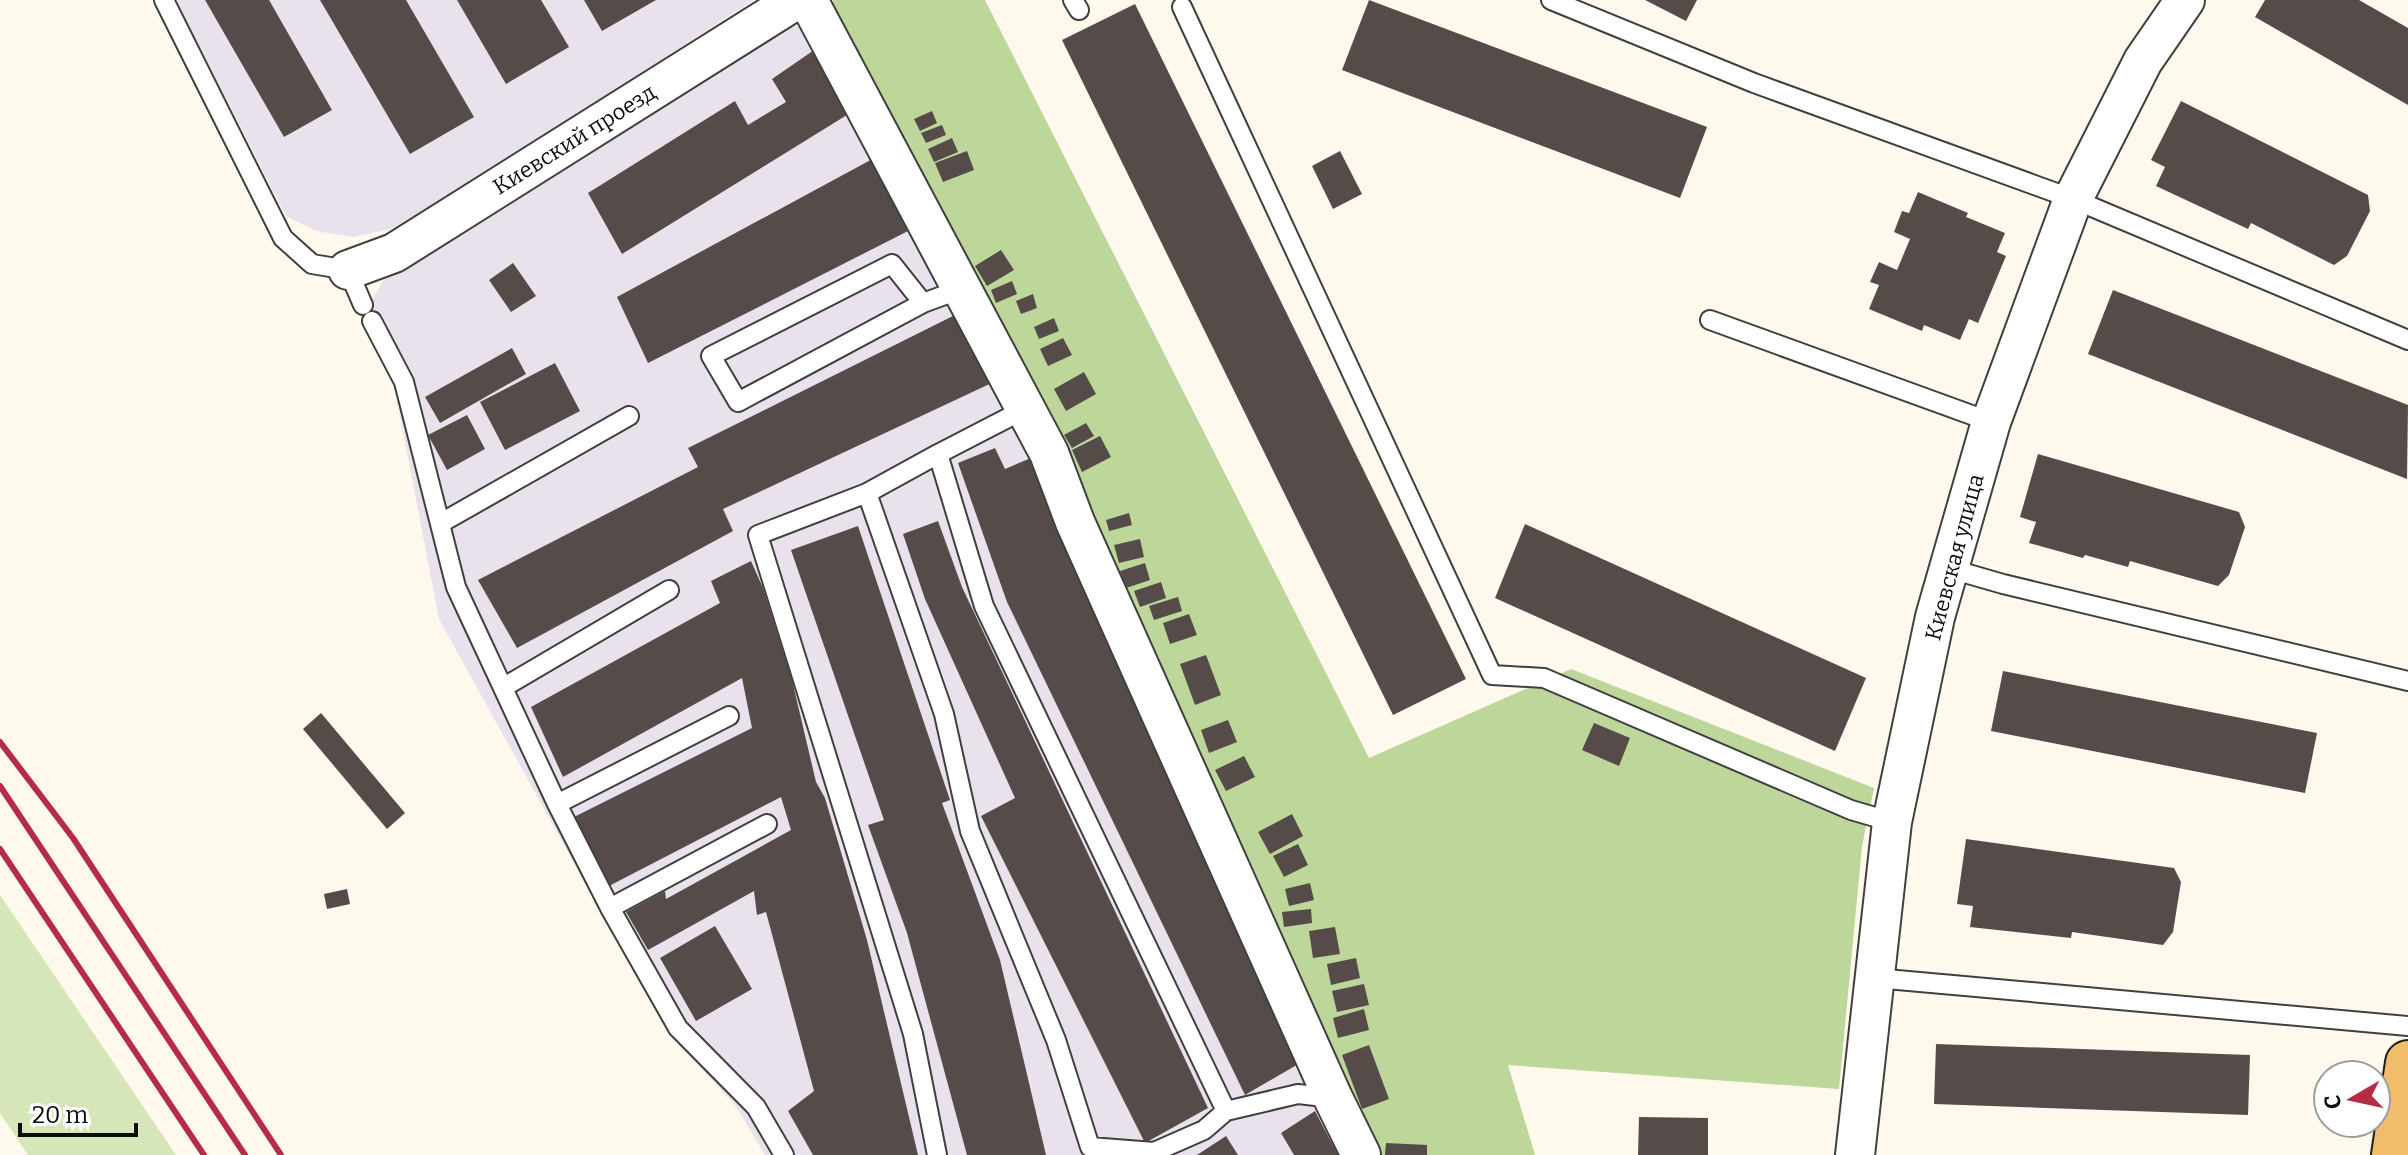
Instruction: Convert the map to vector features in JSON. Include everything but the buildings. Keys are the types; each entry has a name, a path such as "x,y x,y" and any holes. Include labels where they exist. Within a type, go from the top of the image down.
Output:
{"main road":[{"path":"2394,1155 2408,1063"}],"street":[{"name":"Киевский проезд","path":"348,270 394,253 796,0"},
{"path":"808,0 1049,453 1075,522 1361,1155"},
{"name":"Киевская улица","path":"1855,1155 1892,822 1935,617 1991,422 2073,199 2143,61 2185,0"}],"lane":[{"path":"164,0 283,238 312,264 348,270 404,382 456,587 557,804 610,908 678,1028 756,1107 784,1155"},
{"path":"1551,0 1754,83 2073,199 2408,340"},
{"path":"1182,7 1492,675 1544,678 1851,810 1892,822"},
{"path":"923,303 892,264 711,356 738,402 923,303 961,289"},
{"path":"1710,320 1991,422"},
{"path":"937,1155 913,1034 758,535 867,493 1025,409"},
{"path":"441,523 629,416"},
{"path":"938,454 984,606 1226,1111"},
{"path":"867,493 944,714 970,831 1056,1040 1090,1147 1154,1152 1204,1130 1226,1111 1298,1094 1333,1098"},
{"path":"1951,569 2408,681"},
{"path":"504,687 669,590"},
{"path":"557,804 729,716"},
{"path":"610,908 767,824"},
{"path":"1875,978 2408,1026"}],"shaded area":[{"path":"176,0 754,0 451,195 391,229 353,237 316,231 286,216"},
{"path":"790,26 810,32 1038,455 1307,1059 1315,1111 1338,1155 765,1155 735,1105 668,1033 439,619 395,390 371,301 386,276"}],"green space":[{"path":"833,0 985,0 1369,758 1571,669 1874,788 1862,846 1839,1089 1508,1065 1535,1155 1372,1155 834,19"},
{"path":"0,895 176,1155 28,1155 0,1113"}],"railway":[{"path":"0,742 73,838 281,1155"},
{"path":"0,786 245,1155"},
{"path":"0,849 204,1155"}]}
